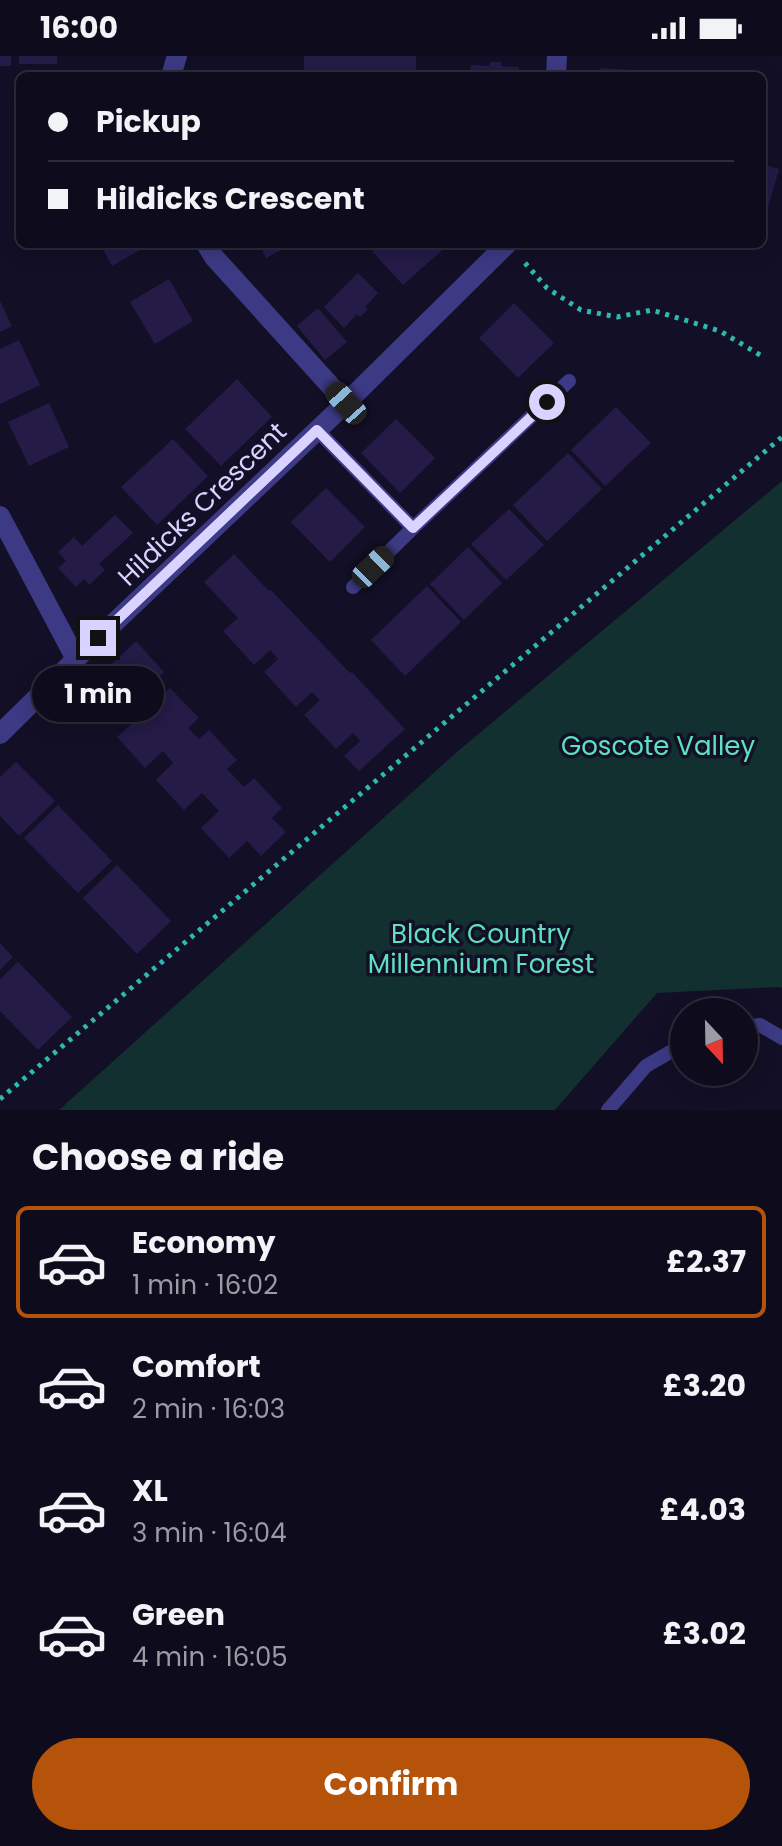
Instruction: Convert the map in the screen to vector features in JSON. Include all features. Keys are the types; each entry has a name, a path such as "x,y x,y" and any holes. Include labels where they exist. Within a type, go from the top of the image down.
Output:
{"street":[{"path":"208,248 346,403"},
{"name":"Hildicks Crescent","path":"0,734 317,430 513,250"},
{"path":"0,516 76,659"}],"lane":[{"path":"353,587 569,381"},
{"path":"317,430 413,528"},
{"path":"758,1025 782,1038"},
{"path":"608,1110 646,1066 670,1052"}],"path":[{"path":"513,250 547,288 581,310 617,317 652,310 720,331 765,358"},
{"path":"0,1099 782,437"}],"green space":[{"name":"Black Country Millennium Forest","path":"782,481 782,988 657,993 555,1110 59,1110 458,751"}],"building":[{"path":"0,56 11,56 11,66 0,66"},
{"path":"19,56 57,56 57,64 19,64"},
{"path":"304,56 416,56 416,72 304,72"},
{"path":"490,62 501,62 501,66 519,67 519,72 470,72 471,65 489,66"},
{"path":"600,68 648,71 648,72 600,72"},
{"path":"766,165 779,169 766,215"},
{"path":"102,248 143,248 112,266"},
{"path":"261,248 285,248 266,258"},
{"path":"375,248 445,248 403,285 372,251"},
{"path":"358,273 378,293 365,307 368,309 360,317 357,314 344,328 324,307"},
{"path":"169,279 193,321 155,344 130,302"},
{"path":"0,301 12,326 0,332"},
{"path":"514,303 554,343 518,378 479,338"},
{"path":"318,308 347,342 325,360 297,326"},
{"path":"19,340 40,385 0,404 0,349"},
{"path":"237,379 272,417 221,466 185,429"},
{"path":"49,403 69,447 29,466 8,422"},
{"path":"616,407 651,443 605,486 571,450"},
{"path":"396,419 435,458 400,493 361,453"},
{"path":"173,439 208,476 157,525 121,487"},
{"path":"568,453 602,489 547,541 513,505"},
{"path":"326,488 365,527 330,562 291,522"},
{"path":"509,509 544,545 506,580 471,544"},
{"path":"115,515 133,533 99,564 105,570 89,585 84,579 76,587 58,568 66,561 58,552 74,537 82,546"},
{"path":"468,547 502,583 464,620 430,584"},
{"path":"234,554 405,729 359,771 344,756 360,741 353,733 336,749 304,715 320,700 312,692 296,707 264,672 278,659 270,650 254,665 223,631 238,618 204,582"},
{"path":"427,586 461,622 405,676 371,640"},
{"path":"136,641 164,672 149,686 160,697 170,688 199,718 188,728 199,739 209,730 237,760 227,769 244,787 254,778 282,808 272,818 286,832 261,856 247,841 229,858 201,828 219,811 202,793 184,810 156,780 173,763 163,751 145,768 117,737 135,721 124,710 111,722 83,691"},
{"path":"16,762 55,801 19,836 0,816 0,777"},
{"path":"58,805 112,861 78,893 24,838"},
{"path":"117,865 171,921 137,954 83,898"},
{"path":"0,943 13,957 0,970"},
{"path":"18,962 72,1017 38,1050 0,1011 0,979"}],"route":[{"path":"98,638 317,430 413,528 547,402"}],"park label":[{"name":"Goscote Valley","path":"658,746"}]}
